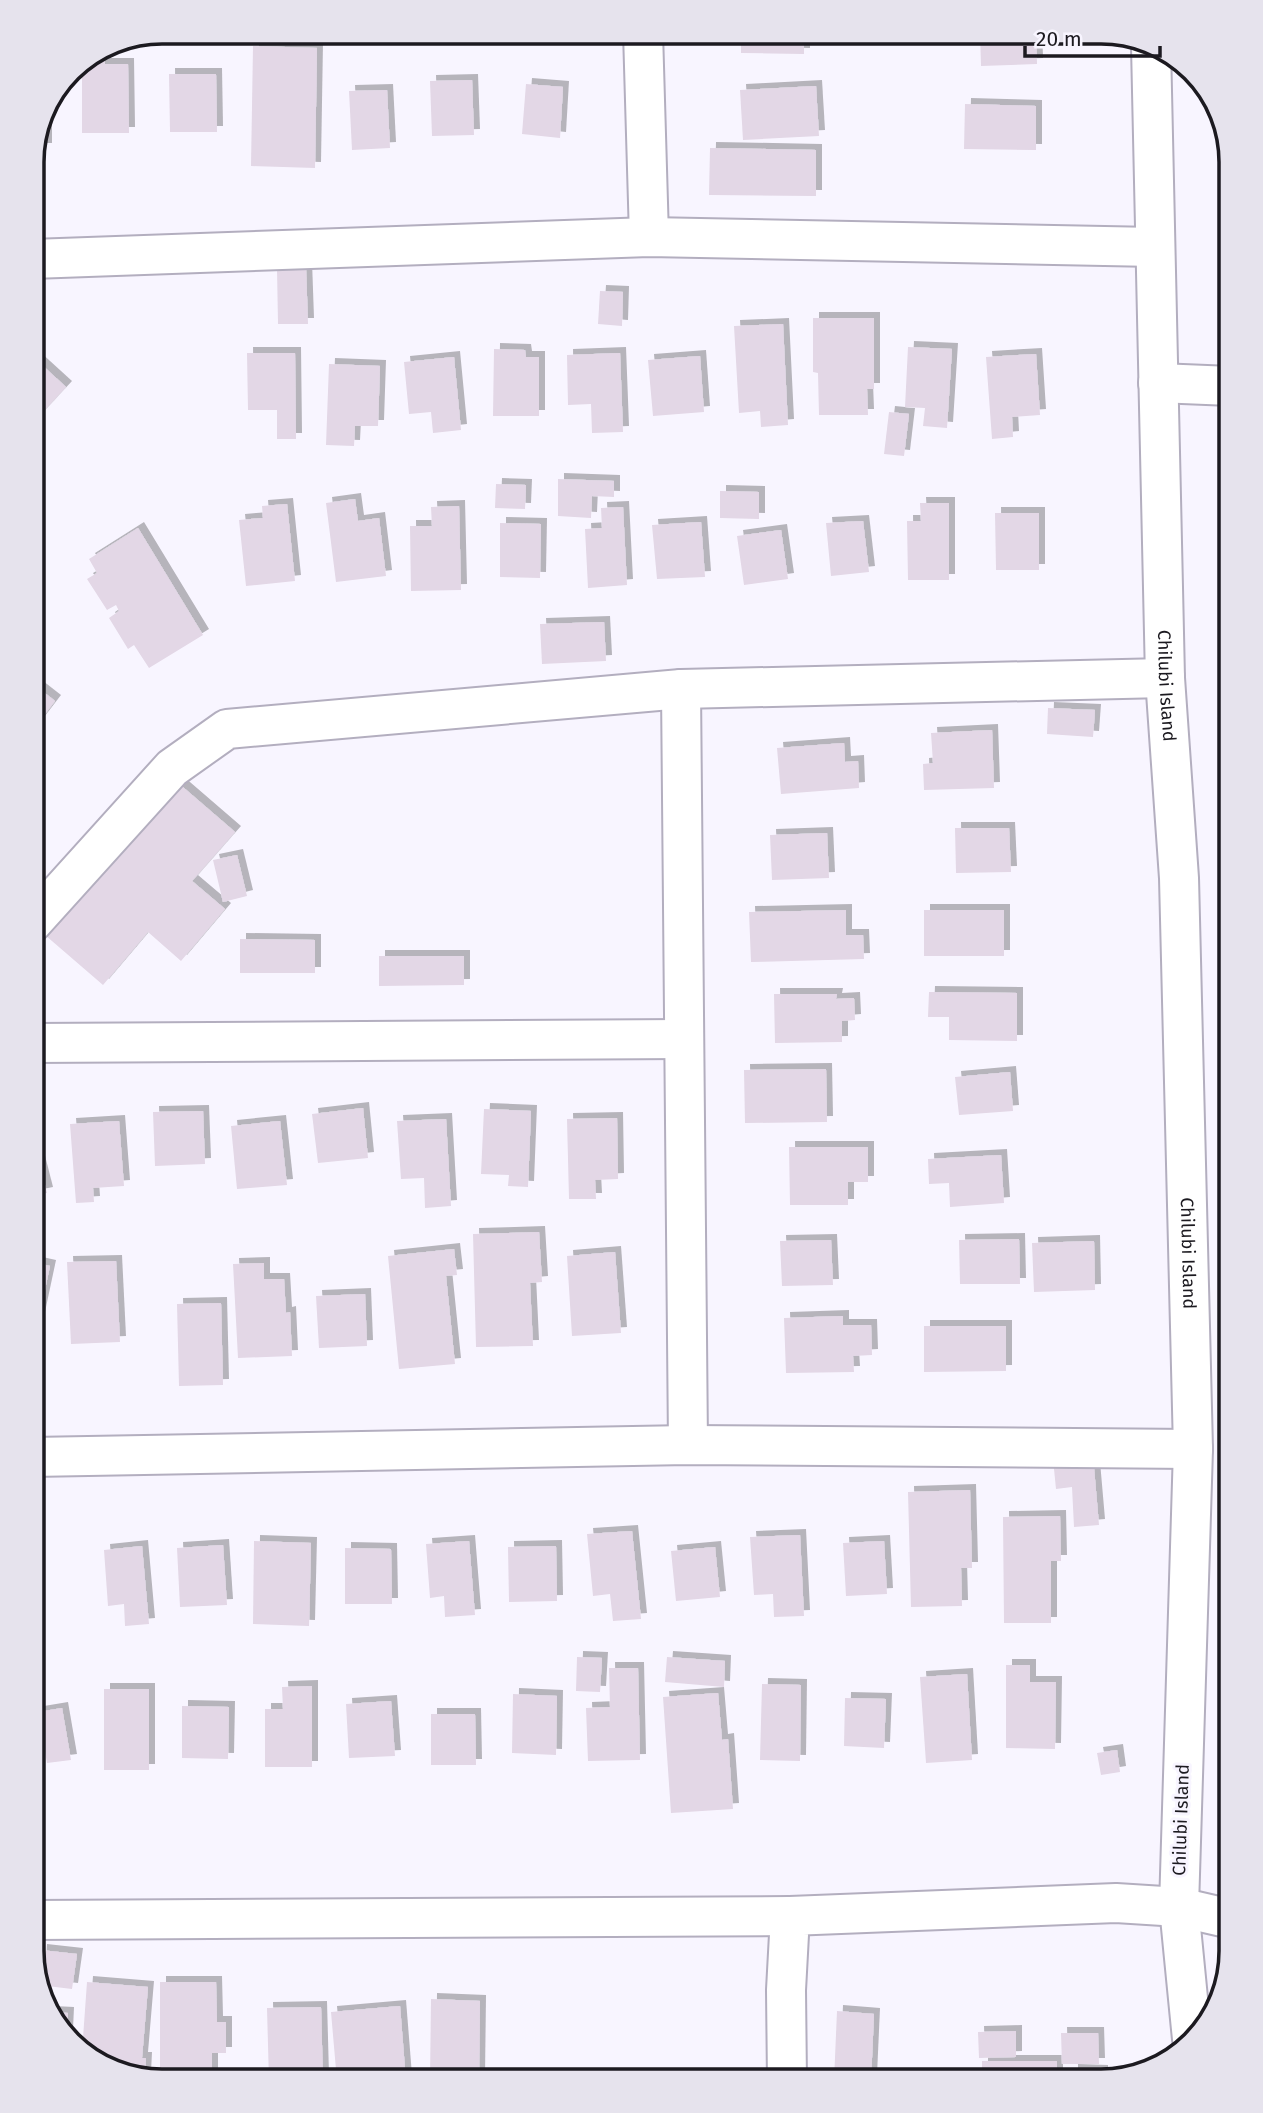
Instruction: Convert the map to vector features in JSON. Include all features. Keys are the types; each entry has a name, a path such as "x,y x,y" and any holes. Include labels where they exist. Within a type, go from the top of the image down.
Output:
{"street":[{"path":"643,44 649,237"},
{"name":"Chilubi Island","path":"1151,55 1164,678 1179,878 1193,1450 1179,1907 1191,2028"},
{"path":"44,259 649,237 1154,247"},
{"path":"1158,383 1219,386"},
{"path":"44,910 172,768 227,729 681,689 1164,678"},
{"path":"681,689 688,1445"},
{"path":"44,1043 684,1039"},
{"path":"44,1457 688,1445 1193,1450"},
{"path":"44,1920 790,1916 1116,1903 1179,1907 1219,1916"},
{"path":"787,2069 786,1990 790,1916"}],"building":[{"path":"741,44 804,44 804,54 741,53"},
{"path":"980,44 1036,44 1037,64 981,66"},
{"path":"253,46 317,48 315,168 251,166"},
{"path":"105,58 105,64 128,64 129,133 82,133 82,75"},
{"path":"169,74 216,74 217,132 170,132"},
{"path":"472,80 474,135 432,136 430,81"},
{"path":"526,84 563,87 560,138 522,134"},
{"path":"816,86 819,136 743,140 740,90"},
{"path":"387,90 390,148 352,150 349,91"},
{"path":"965,104 1036,106 1036,150 964,149"},
{"path":"710,148 816,150 816,196 709,195"},
{"path":"306,267 308,324 278,324 277,268"},
{"path":"600,291 623,292 622,326 598,324"},
{"path":"813,318 874,318 874,389 867,389 868,415 819,415 818,373 813,372"},
{"path":"783,324 788,425 761,427 760,411 739,413 734,326"},
{"path":"908,347 952,349 947,428 923,426 925,408 905,407"},
{"path":"494,349 525,350 526,357 539,357 539,416 493,416"},
{"path":"247,353 295,353 296,439 277,439 277,410 248,410"},
{"path":"620,353 623,432 592,433 591,404 568,405 567,355"},
{"path":"1036,354 1040,415 1012,417 1013,437 992,439 986,357"},
{"path":"700,356 704,412 653,416 648,360"},
{"path":"454,357 461,430 433,433 431,412 409,414 404,362"},
{"path":"329,364 380,366 378,426 355,426 354,446 326,445"},
{"path":"44,367 66,387 44,411"},
{"path":"889,412 909,414 904,456 884,454"},
{"path":"558,479 614,481 614,497 592,496 591,518 558,516"},
{"path":"496,484 526,485 525,509 495,508"},
{"path":"720,491 759,492 759,519 720,518"},
{"path":"355,499 358,521 379,518 386,576 336,582 326,503"},
{"path":"920,503 949,503 949,580 908,580 907,521 921,521"},
{"path":"287,504 295,581 246,586 239,520 263,518 262,506"},
{"path":"459,506 461,590 411,591 410,526 432,526 431,507"},
{"path":"623,507 627,585 588,588 585,529 602,528 601,508"},
{"path":"995,513 1039,513 1039,570 996,570"},
{"path":"863,521 869,572 831,576 826,523"},
{"path":"701,522 705,577 657,579 652,525"},
{"path":"500,523 541,524 540,578 500,577"},
{"path":"138,528 203,635 149,668 134,645 128,649 109,618 119,611 116,605 107,610 87,579 97,573 89,559"},
{"path":"781,530 788,579 744,585 737,536"},
{"path":"604,622 606,661 542,664 540,624"},
{"path":"44,692 55,701 44,715"},
{"path":"1048,708 1095,710 1093,737 1047,734"},
{"path":"992,730 994,788 924,790 923,764 933,763 931,733"},
{"path":"844,743 845,762 858,761 859,788 781,794 777,748"},
{"path":"177,782 235,832 192,881 225,909 181,961 148,932 103,985 45,935"},
{"path":"955,828 1009,828 1011,872 956,873"},
{"path":"827,833 829,878 772,880 770,835"},
{"path":"237,855 247,896 223,902 213,860"},
{"path":"846,910 846,935 863,935 864,959 751,962 749,912"},
{"path":"924,910 1004,910 1004,956 924,956"},
{"path":"240,939 315,940 315,973 240,973"},
{"path":"379,956 464,956 464,985 379,986"},
{"path":"929,992 1017,993 1017,1041 949,1040 949,1017 928,1017"},
{"path":"774,994 837,994 836,999 854,998 855,1020 842,1021 842,1042 775,1043"},
{"path":"826,1069 827,1122 745,1123 744,1070"},
{"path":"1010,1072 1013,1111 959,1115 955,1077"},
{"path":"363,1108 368,1158 318,1163 312,1114"},
{"path":"484,1109 531,1111 528,1187 508,1186 509,1175 481,1174"},
{"path":"203,1111 205,1164 155,1166 153,1112"},
{"path":"617,1118 618,1179 595,1180 596,1199 569,1199 567,1119"},
{"path":"446,1119 451,1206 425,1208 424,1178 401,1179 397,1121"},
{"path":"119,1121 124,1186 93,1188 94,1202 76,1203 70,1124"},
{"path":"280,1121 287,1185 237,1189 231,1126"},
{"path":"789,1147 868,1147 868,1182 848,1182 848,1205 790,1205"},
{"path":"1001,1155 1004,1203 950,1207 949,1183 929,1184 928,1159"},
{"path":"539,1232 542,1282 530,1283 533,1346 476,1347 473,1234"},
{"path":"1019,1239 1020,1284 960,1284 959,1240"},
{"path":"831,1240 833,1285 782,1286 780,1241"},
{"path":"1094,1241 1095,1290 1034,1292 1032,1243"},
{"path":"454,1249 457,1275 446,1276 455,1364 399,1369 388,1256"},
{"path":"615,1252 621,1333 572,1336 567,1256"},
{"path":"116,1261 120,1342 71,1344 67,1262"},
{"path":"264,1263 264,1279 284,1279 286,1313 290,1312 292,1356 238,1358 233,1264"},
{"path":"44,1265 50,1266 44,1294"},
{"path":"365,1294 367,1346 319,1348 316,1296"},
{"path":"221,1303 223,1385 179,1386 177,1304"},
{"path":"843,1316 843,1325 871,1325 872,1355 853,1356 854,1372 786,1373 784,1318"},
{"path":"924,1326 1006,1326 1006,1371 924,1372"},
{"path":"1093,1456 1099,1525 1074,1527 1072,1487 1056,1489 1053,1459"},
{"path":"970,1490 972,1568 961,1568 962,1606 911,1607 908,1492"},
{"path":"1060,1516 1061,1561 1051,1561 1051,1623 1004,1623 1003,1517"},
{"path":"632,1531 641,1619 613,1621 610,1594 593,1596 587,1534"},
{"path":"800,1535 804,1616 774,1617 773,1594 754,1595 750,1537"},
{"path":"254,1541 311,1543 309,1626 253,1624"},
{"path":"469,1541 475,1615 445,1617 444,1596 430,1598 426,1544"},
{"path":"884,1541 887,1594 846,1596 843,1543"},
{"path":"223,1545 227,1605 180,1607 177,1548"},
{"path":"142,1546 149,1624 125,1626 124,1604 108,1606 104,1550"},
{"path":"556,1546 557,1601 509,1602 508,1547"},
{"path":"715,1547 720,1597 676,1601 671,1551"},
{"path":"345,1548 391,1549 392,1604 345,1604"},
{"path":"577,1657 602,1658 600,1692 576,1691"},
{"path":"667,1657 725,1661 724,1687 665,1682"},
{"path":"1006,1665 1030,1665 1030,1682 1056,1682 1055,1749 1006,1748"},
{"path":"609,1668 638,1668 640,1760 588,1761 586,1708 610,1707"},
{"path":"967,1674 972,1760 926,1763 920,1677"},
{"path":"762,1684 801,1685 800,1761 760,1760"},
{"path":"312,1686 312,1767 265,1767 265,1709 283,1709 282,1687"},
{"path":"104,1689 149,1689 149,1770 104,1770"},
{"path":"718,1693 722,1740 728,1739 733,1809 671,1813 663,1697"},
{"path":"513,1694 557,1696 556,1755 512,1753"},
{"path":"845,1698 886,1699 884,1748 844,1746"},
{"path":"391,1701 395,1756 349,1758 346,1704"},
{"path":"182,1706 229,1707 228,1759 182,1758"},
{"path":"62,1708 71,1760 47,1763 44,1711"},
{"path":"431,1714 475,1714 476,1765 431,1765"},
{"path":"1117,1750 1120,1772 1101,1775 1097,1753"},
{"path":"44,1950 77,1954 72,1989 49,1986"},
{"path":"87,1982 148,1987 142,2058 146,2058 146,2068 109,2057 83,2039"},
{"path":"160,1982 216,1982 217,2022 226,2022 226,2053 212,2053 212,2069 160,2069"},
{"path":"431,1999 480,2001 479,2069 430,2069"},
{"path":"400,2006 405,2069 336,2069 331,2012"},
{"path":"321,2007 323,2069 269,2069 267,2008"},
{"path":"837,2011 874,2014 872,2069 835,2069"},
{"path":"61,2013 68,2013 68,2022"},
{"path":"1016,2031 1016,2057 979,2058 978,2032"},
{"path":"1061,2033 1098,2033 1099,2064 1062,2064"},
{"path":"982,2061 1057,2061 1057,2069 982,2069"}]}
